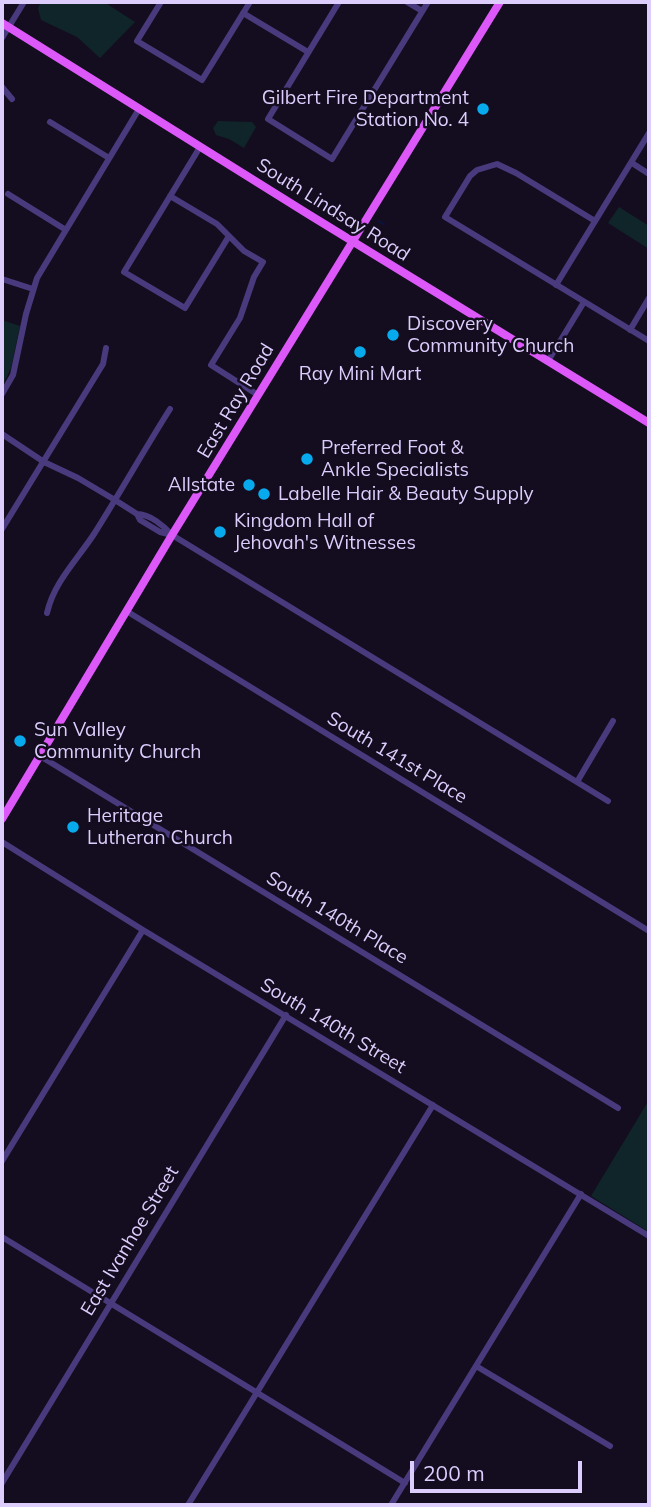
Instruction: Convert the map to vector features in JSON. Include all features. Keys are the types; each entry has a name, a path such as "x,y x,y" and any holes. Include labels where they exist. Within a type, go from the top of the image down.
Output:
{"main road":[{"name":"East Ray Road","path":"2,819 172,535 500,2"},
{"name":"South Lindsay Road","path":"5,25 649,423"}],"street":[{"path":"2,37 5,25 24,2"},
{"path":"161,2 136,40 202,80 250,2"},
{"path":"339,2 268,119 332,159 428,2"},
{"path":"407,2 422,11"},
{"path":"243,13 308,52"},
{"path":"2,87 12,99"},
{"path":"2,394 13,375 37,278 139,109"},
{"path":"50,122 109,158"},
{"path":"556,285 649,133"},
{"path":"200,147 124,272 185,308 229,236"},
{"path":"632,163 649,174"},
{"path":"595,221 497,164 484,167 470,176 445,217 649,341"},
{"path":"8,194 66,230"},
{"path":"170,196 217,224 244,251 263,262 254,277 240,318 211,365 258,394"},
{"path":"2,279 33,289"},
{"path":"630,330 649,298"},
{"path":"548,361 584,302"},
{"path":"2,529 103,364 106,348"},
{"path":"47,613 50,600 65,574 92,537 170,408"},
{"path":"2,434 44,462 115,500 138,514 140,520 162,533 172,535 608,801"},
{"name":"South 141st Place","path":"128,612 649,931"},
{"path":"577,782 613,721"},
{"name":"South 140th Place","path":"40,756 618,1108"},
{"name":"South 140th Street","path":"2,842 649,1236"},
{"path":"2,1161 143,930"},
{"name":"East Ivanhoe Street","path":"2,1483 286,1015"},
{"path":"188,1505 433,1105"},
{"path":"391,1505 581,1194"},
{"path":"2,1237 405,1483"},
{"path":"476,1366 610,1446"}],"green space":[{"path":"41,2 104,2 135,22 100,58 77,37 41,20 38,8"},
{"path":"218,121 252,122 256,127 244,148 216,135 213,128"},
{"path":"619,207 649,226 649,249 608,223"},
{"path":"2,320 20,326 11,368 2,387"},
{"path":"649,1100 649,1232 591,1196"}],"waterway":[{"path":"378,221 384,224"}],"place":[{"name":"Gilbert Fire Department Station No. 4","path":"483,109"},
{"name":"Discovery Community Church","path":"393,335"},
{"name":"Ray Mini Mart","path":"360,352"},
{"name":"Preferred Foot & Ankle Specialists","path":"307,459"},
{"name":"Allstate","path":"249,485"},
{"name":"Labelle Hair & Beauty Supply","path":"264,494"},
{"name":"Kingdom Hall of Jehovah's Witnesses","path":"220,532"},
{"name":"Sun Valley Community Church","path":"20,741"},
{"name":"Heritage Lutheran Church","path":"73,827"}]}
